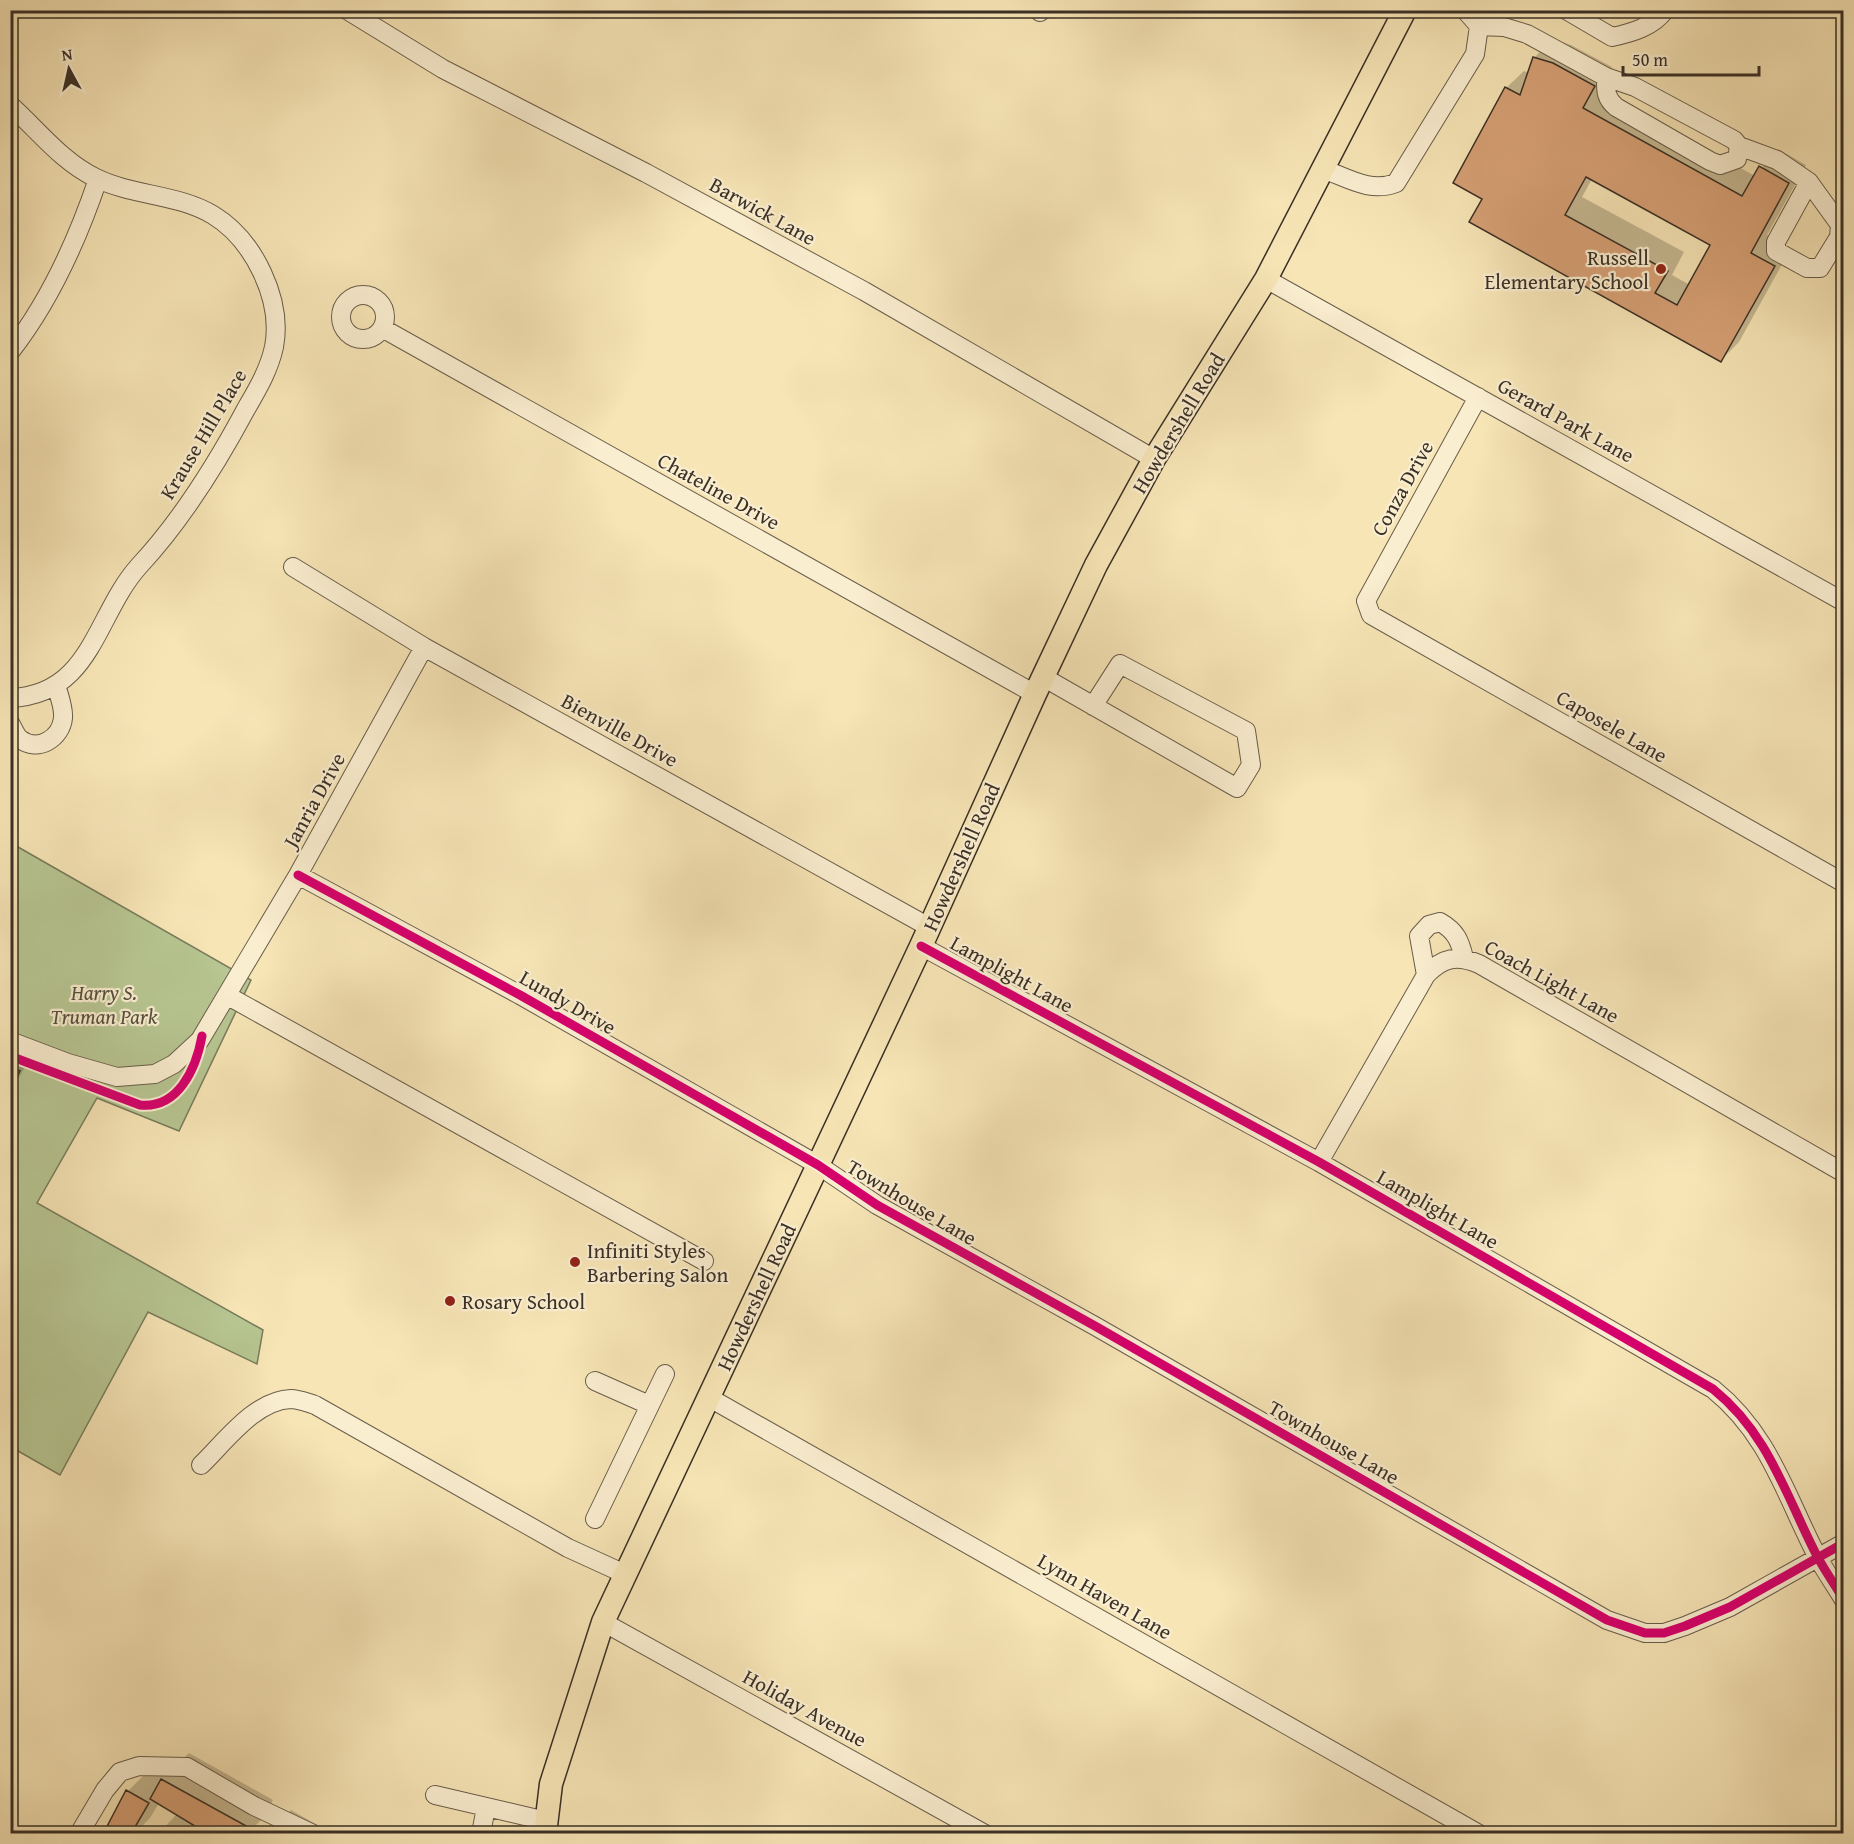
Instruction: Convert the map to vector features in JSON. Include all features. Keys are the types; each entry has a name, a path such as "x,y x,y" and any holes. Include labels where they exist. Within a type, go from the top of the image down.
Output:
{"main road":[{"name":"Howdershell Road","path":"545,1827 551,1784 603,1622 925,936 1096,565 1154,459 1266,279 1403,11"}],"street":[{"name":"Barwick Lane","path":"347,10 443,69 646,173 864,291 1154,459"},
{"path":"1465,10 1479,26 1504,27 1527,34 1606,77 1635,87 1734,140 1739,146 1777,160 1809,182 1840,225 1839,237 1820,267 1807,268 1776,251 1776,242 1809,182"},
{"path":"1566,10 1612,37 1635,32 1660,17 1665,10"},
{"path":"1323,169 1382,189 1396,183 1476,54 1479,26"},
{"path":"1606,77 1606,92 1609,101 1616,107 1710,161 1729,164 1737,159 1739,146"},
{"name":"Krause Hill Place","path":"10,105 58,152 98,179 189,204 211,214 232,228 258,266 276,317 274,348 265,374 224,451 163,540 129,580 85,660 56,685 31,698 10,698"},
{"path":"10,352 43,304 81,230 98,179"},
{"name":"Gerard Park Lane","path":"1266,279 1844,602"},
{"name":"Chateline Drive","path":"382,328 1039,686 1093,706 1237,788 1251,765 1246,731 1120,664 1093,706"},
{"name":"Conza Drive","path":"1366,601 1478,397"},
{"name":"Bienville Drive","path":"293,567 424,647 925,936"},
{"name":"Caposele Lane","path":"1366,601 1371,615 1844,883"},
{"name":"Janria Drive","path":"10,1041 68,1063 117,1077 155,1074 174,1064 200,1040 298,875 316,838 385,720 424,647"},
{"path":"10,723 19,738 31,744 50,742 58,733 63,718 56,685"},
{"name":"Lundy Drive","path":"298,875 520,995 818,1165"},
{"path":"1426,975 1419,936 1429,925 1440,922 1451,928 1460,941 1464,958"},
{"name":"Lamplight Lane","path":"925,936 1713,1389 1744,1416 1756,1433 1770,1456 1818,1557 1844,1600"},
{"name":"Coach Light Lane","path":"1319,1162 1426,975 1437,963 1451,958 1464,958 1643,1056 1844,1173"},
{"path":"228,996 704,1261"},
{"name":"Townhouse Lane","path":"818,1165 877,1205 1095,1326 1607,1620 1627,1628 1664,1633 1684,1626 1730,1607 1844,1543"},
{"path":"595,1519 665,1374"},
{"path":"595,1381 649,1406"},
{"name":"Lynn Haven Lane","path":"708,1397 1479,1833"},
{"path":"201,1465 250,1417 270,1404 292,1399 315,1405 568,1548 625,1574"},
{"name":"Holiday Avenue","path":"603,1622 985,1833"},
{"path":"79,1833 105,1790 120,1772 139,1766 187,1767 254,1806 313,1833"},
{"path":"435,1796 486,1807 545,1827"},
{"path":"481,1833 486,1807"}],"green space":[{"name":"Harry S. Truman Park","path":"11,843 251,980 179,1131 97,1098 37,1203 263,1330 257,1364 148,1312 60,1475 11,1447"}],"building":[{"path":"1533,57 1553,63 1595,86 1583,108 1742,196 1759,166 1789,183 1751,253 1775,266 1721,362 1469,222 1482,199 1453,183 1505,87 1520,95","holes":["1586,177 1710,245 1677,305 1655,293 1668,271 1565,215"]},
{"path":"10,1067 20,1071 10,1091"},
{"path":"161,1779 248,1827 243,1834 208,1834 150,1799"},
{"path":"126,1790 149,1803 131,1834 103,1834"}],"cycle path":[{"path":"298,875 520,995 818,1165 877,1205 1095,1326 1607,1620 1645,1633 1664,1633 1730,1607 1844,1543"},
{"path":"921,946 1319,1162 1713,1389 1748,1425 1762,1445 1817,1556 1844,1600"},
{"path":"10,1056 140,1105 153,1105 165,1101 183,1084 195,1061 202,1036"}],"place":[{"name":"Russell Elementary School","path":"1661,269"},
{"name":"Infiniti Styles Barbering Salon","path":"575,1262"},
{"name":"Rosary School","path":"450,1301"}]}
